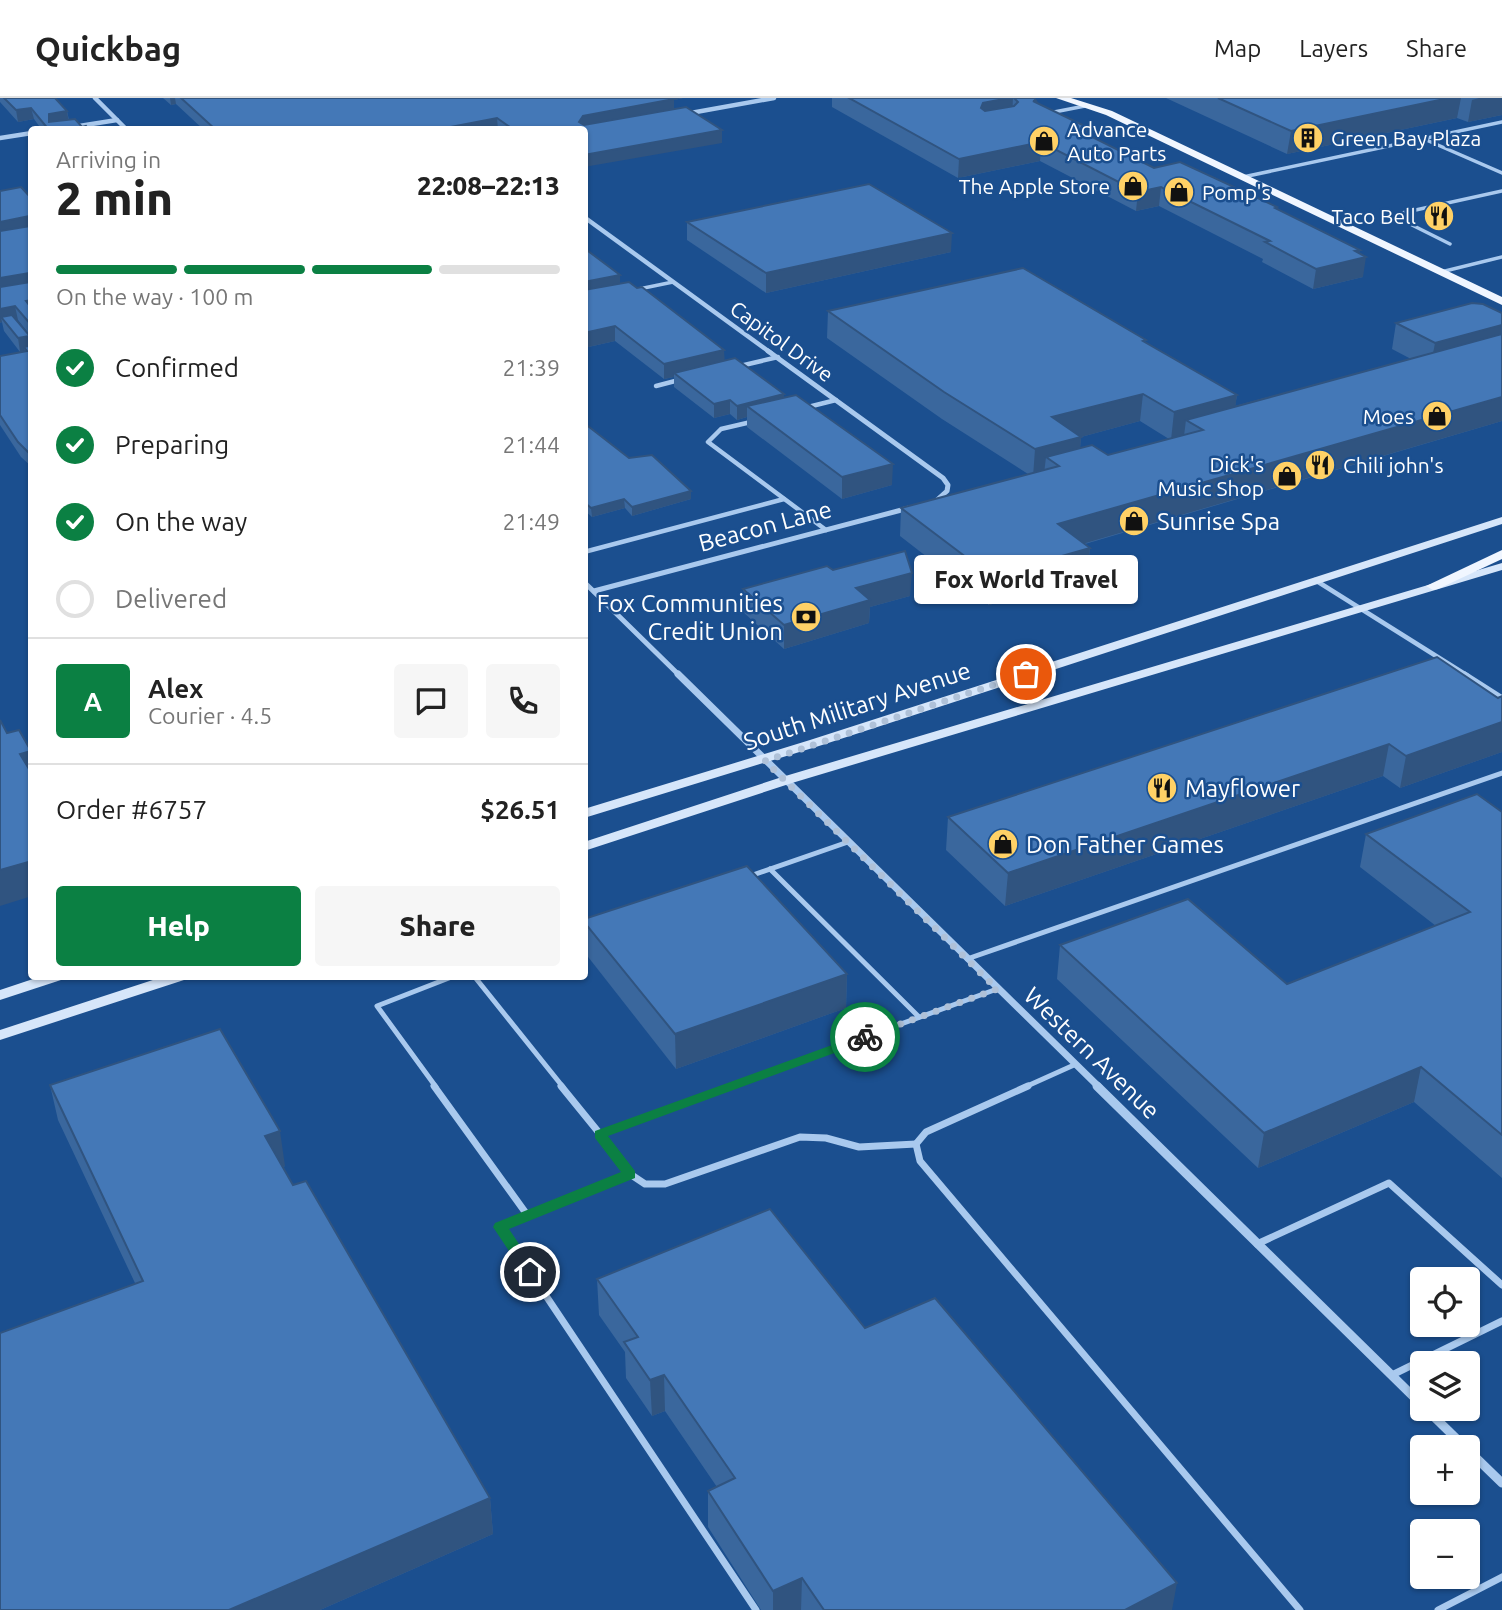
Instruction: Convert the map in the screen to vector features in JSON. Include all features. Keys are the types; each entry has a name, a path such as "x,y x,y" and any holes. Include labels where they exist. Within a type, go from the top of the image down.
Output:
{"main road":[{"path":"1061,98 1109,113 1502,301"},
{"path":"1098,98 1109,113"},
{"name":"South Military Avenue","path":"588,813 765,761 1314,579 1502,520"},
{"path":"1433,586 1502,554"},
{"name":"South Military Avenue","path":"588,846 787,780 1502,566"},
{"path":"0,995 47,980"},
{"path":"0,1035 171,980"}],"street":[{"path":"95,98 123,126"},
{"path":"676,116 774,98"},
{"path":"79,126 117,120"},
{"path":"0,138 28,134"},
{"name":"Capitol Drive","path":"588,220 943,478 948,485 945,494"},
{"path":"927,503 945,494"},
{"name":"Beacon Lane","path":"594,591 914,507"},
{"name":"Western Avenue","path":"588,586 1410,1393"},
{"name":"Western Avenue","path":"1438,1421 1453,1435"},
{"name":"Western Avenue","path":"1480,1462 1502,1483"}],"lane":[{"path":"1048,113 1085,106"},
{"path":"1244,177 1502,122"},
{"path":"1424,139 1502,173"},
{"path":"1450,244 1396,217 1402,213 1502,191"},
{"path":"1441,272 1502,257"},
{"path":"638,289 673,282"},
{"path":"731,368 778,358"},
{"path":"656,386 681,380"},
{"path":"800,409 836,400"},
{"path":"760,419 721,429 708,442 826,530"},
{"path":"945,494 957,494"},
{"path":"588,551 785,499"},
{"path":"1314,579 1501,697 1502,702"},
{"path":"967,959 1502,773"},
{"path":"746,877 848,842"},
{"path":"770,869 919,1017"},
{"path":"444,980 377,1006 528,1216"},
{"path":"477,980 630,1174 645,1184 665,1184 800,1137 826,1138 859,1147 916,1144 926,1132 1074,1065"},
{"path":"600,1134 997,989"},
{"path":"916,1144 920,1161 1300,1610"},
{"path":"630,1174 500,1227 756,1610"},
{"path":"1257,1244 1388,1184 1502,1285"},
{"path":"1392,1376 1502,1321"},
{"path":"1438,1610 1502,1577"}],"building":[{"path":"4,98 55,98 67,111 49,114 49,122 75,119 81,126 46,126 31,108 16,110"},
{"path":"181,98 672,98 674,99 583,116 579,122 584,125 686,107 722,130 588,154 588,126 508,126 497,118 456,126 212,126"},
{"path":"849,98 1009,98 983,103 981,108 985,111 1014,106 1018,102 1014,98 1034,98 1036,101 1033,101 1093,130 1082,132 1154,168 1180,162 1277,207 1275,208 1360,250 1355,251 1366,257 1316,269 1265,242 1270,241 1161,187 1138,192 1041,142 959,159"},
{"path":"1218,98 1449,98 1291,131"},
{"path":"869,184 952,233 766,273 687,222"},
{"path":"21,187 28,195 28,216 0,222 0,191"},
{"path":"28,226 28,273 0,278 0,231"},
{"path":"588,251 620,275 588,281"},
{"path":"1023,268 1237,395 1174,412 1143,394 1052,417 1081,437 1035,449 944,392 828,311"},
{"path":"28,282 28,321 15,306 0,309 0,287"},
{"path":"629,282 637,288 642,287 724,350 664,364 615,326 588,332 588,289"},
{"path":"1472,303 1483,304 1502,313 1502,325 1435,343 1396,323"},
{"path":"12,315 28,336 18,338 1,317"},
{"path":"1502,334 1502,397 1058,524 1090,548 991,576 901,508 1059,466 1046,457 1092,445 1108,455 1203,430 1186,420"},
{"path":"28,346 28,452 0,415 0,356 27,351 24,347"},
{"path":"735,358 784,394 737,406 730,400 714,404 674,373"},
{"path":"796,395 893,464 842,477 747,406"},
{"path":"588,426 629,458 652,455 691,491 632,507 624,499 591,508 588,505"},
{"path":"905,551 912,573 856,588 870,600 784,625 743,589 827,566 833,570"},
{"path":"1437,657 1498,698 1502,696 1502,722 1406,756 1389,744 1008,873 948,817"},
{"path":"0,720 7,733 19,730 28,746 28,752 20,754 28,767 28,862 0,870"},
{"path":"1477,794 1502,812 1502,1135 1421,1067 1264,1133 1060,945 1188,899 1287,984 1470,912 1366,834"},
{"path":"747,866 847,974 675,1034 588,927 588,918"},
{"path":"220,1029 280,1131 265,1136 293,1185 306,1181 490,1498 229,1610 0,1610 0,1333 143,1281 50,1085"},
{"path":"770,1209 865,1328 935,1298 1177,1583 1125,1610 824,1610 802,1578 773,1591 708,1491 735,1478 664,1375 650,1380 624,1342 638,1337 597,1279"}],"way so far":[{"path":"865,1037 997,989 765,761 1026,674"}],"place":[{"name":"Green Bay Plaza","path":"1308,138"},
{"name":"Advance Auto Parts","path":"1044,141"},
{"name":"The Apple Store","path":"1133,186"},
{"name":"Pomp's","path":"1179,192"},
{"name":"Taco Bell","path":"1439,216"},
{"name":"Moes","path":"1437,416"},
{"name":"Chili john's","path":"1320,465"},
{"name":"Dick's Music Shop","path":"1287,476"},
{"name":"Sunrise Spa","path":"1134,521"},
{"name":"Fox Communities Credit Union","path":"806,617"},
{"name":"Fox World Travel","path":"1026,674"},
{"name":"Mayflower","path":"1162,788"},
{"name":"Don Father Games","path":"1003,844"}],"route":[{"path":"530,1272 500,1227 630,1174 600,1134 865,1037"}]}
